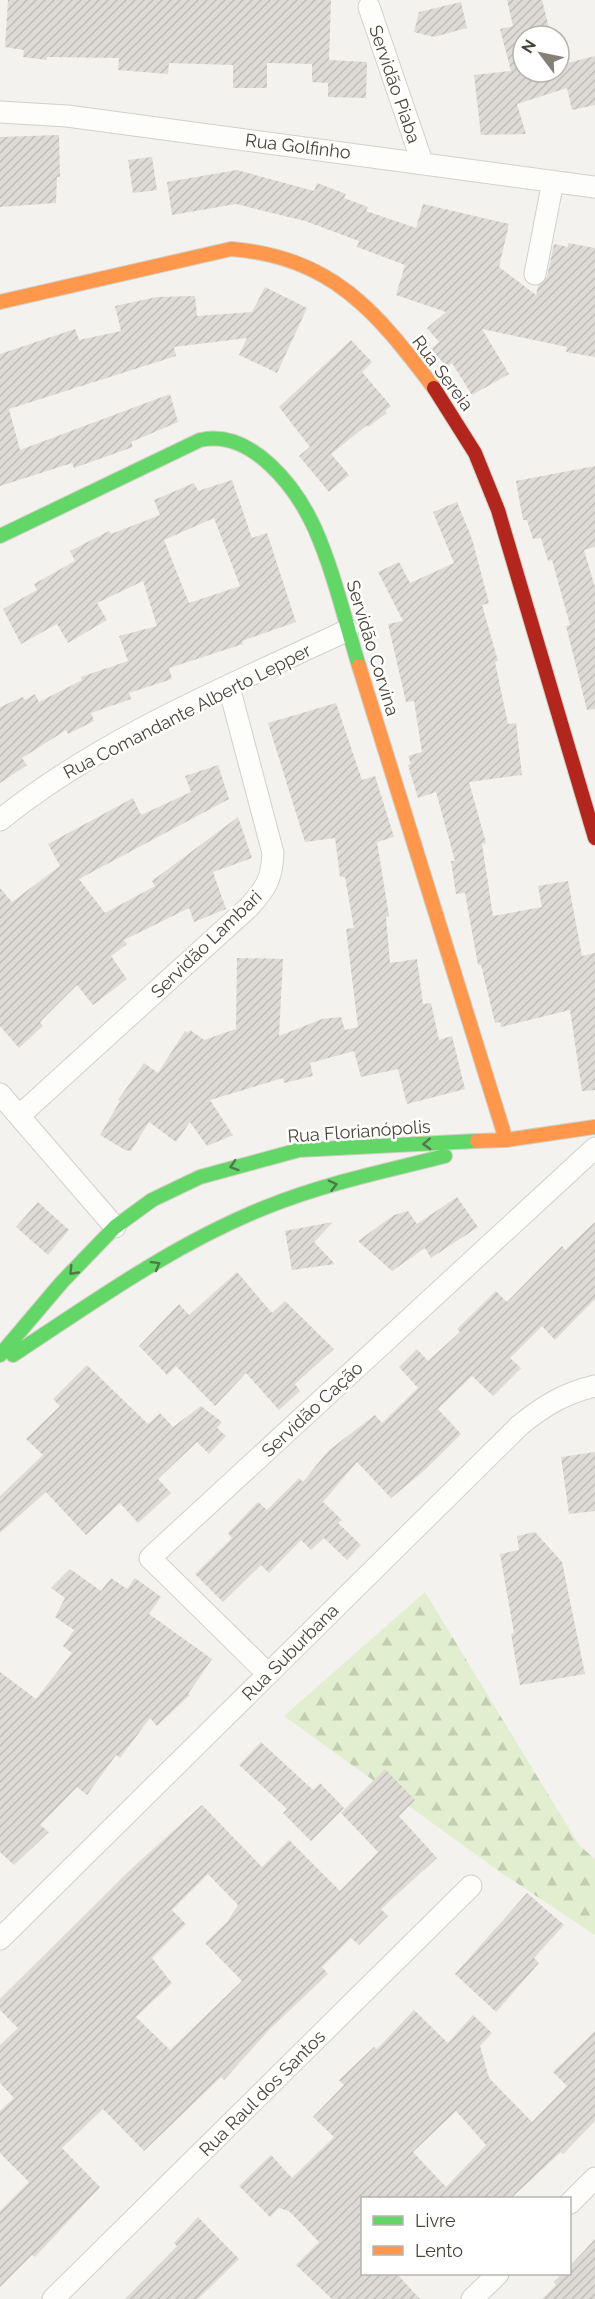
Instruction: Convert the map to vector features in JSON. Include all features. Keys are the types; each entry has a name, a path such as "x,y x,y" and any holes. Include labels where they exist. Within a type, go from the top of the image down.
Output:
{"street":[{"name":"Servidão Piaba","path":"369,7 422,162"},
{"name":"Rua Golfinho","path":"0,112 67,116 595,187"},
{"path":"535,274 553,181"},
{"name":"Rua Sereia","path":"0,302 231,249 260,249 289,256 335,280 361,300 437,390 457,420 491,488 595,838"},
{"name":"Servidão Corvina","path":"0,536 200,440 219,437 240,445 272,467 294,493 315,528 506,1140"},
{"name":"Rua Comandante Alberto Lepper","path":"0,820 39,788 86,759 348,630"},
{"name":"Servidão Lambari","path":"20,1116 249,907 263,891 272,874 273,853 229,687"},
{"path":"0,1094 115,1227"},
{"name":"Rua Florianópolis","path":"0,1355 62,1282 115,1227 152,1200 200,1177 299,1150 506,1140 595,1127"},
{"name":"Rua Florianópolis","path":"0,1363 113,1290 218,1230 261,1210 307,1192 506,1140"},
{"name":"Servidão Cação","path":"268,1674 150,1558 595,1148"},
{"name":"Rua Suburbana","path":"0,1939 519,1425 569,1392 595,1386"},
{"name":"Rua Raul dos Santos","path":"53,2299 471,1886"},
{"path":"571,2202 595,2178"},
{"path":"472,2299 497,2275"}],"green space":[{"path":"425,1592 579,1845 595,1859 595,1935 503,1874 284,1716"}],"building":[{"path":"8,0 331,0 329,60 367,62 366,98 328,97 328,83 312,82 312,64 267,63 267,88 233,88 233,65 169,63 168,74 118,70 119,58 47,57 47,60 23,57 24,50 5,47"},
{"path":"507,0 542,0 548,24 513,24"},
{"path":"461,2 467,28 434,37 414,32 419,12"},
{"path":"511,26 511,71 500,29"},
{"path":"595,56 595,105 572,110 567,88 517,104 526,134 481,135 474,75 511,71 511,84 571,84 571,62"},
{"path":"59,135 60,177 57,177 56,203 0,207 0,137"},
{"path":"152,157 157,190 133,193 128,160"},
{"path":"237,170 314,191 317,183 346,194 344,198 368,207 366,211 416,228 423,204 509,224 499,267 536,295 538,286 547,277 554,244 568,247 568,243 595,248 595,357 566,352 567,347 482,329 509,374 472,395 452,363 447,367 431,349 439,342 427,328 446,312 396,295 405,265 357,247 359,241 305,221 236,204 172,215 167,182"},
{"path":"265,287 307,308 277,373 239,355 247,338 174,347 176,356 9,409 20,450 170,394 178,422 131,442 133,447 74,468 72,463 0,486 0,354 75,329 79,340 121,331 115,306 157,297 195,296 197,316 252,312"},
{"path":"351,340 372,362 362,372 391,406 385,411 387,413 368,427 367,425 331,454 349,475 329,492 299,456 310,447 279,407"},
{"path":"595,466 595,547 584,550 595,587 595,709 587,710 566,626 570,625 552,560 548,561 541,538 533,539 527,520 523,520 516,481"},
{"path":"232,480 252,538 267,533 296,622 242,641 243,644 169,668 172,679 129,693 131,699 91,713 94,721 68,734 66,730 22,758 27,765 0,783 0,707 23,697 25,700 35,694 39,702 82,680 81,677 128,661 119,636 157,626 143,581 97,603 107,620 68,643 57,624 21,644 3,609 37,590 34,584 75,561 70,551 109,531 111,534 160,515 154,500 194,483 198,491","holes":["214,518 240,586 189,603 164,540"]},
{"path":"457,502 472,539 489,603 482,605 498,661 495,662 508,724 516,723 522,775 469,782 486,843 482,844 493,916 542,907 538,886 568,881 582,956 595,953 595,1090 582,1091 570,1010 501,1027 500,1022 495,1023 481,965 478,965 465,893 456,894 451,861 455,861 436,792 418,798 408,765 411,764 408,756 422,752 414,701 406,702 388,624 403,621 378,572 399,562 410,583 454,563 433,512"},
{"path":"336,703 362,780 375,776 394,837 377,842 389,916 386,917 390,963 417,959 423,1004 431,1003 439,1040 452,1036 465,1089 407,1104 398,1069 361,1077 354,1051 310,1063 313,1076 284,1083 283,1078 210,1100 233,1135 207,1146 190,1122 176,1142 149,1122 131,1151 125,1150 100,1135 120,1101 118,1100 144,1063 158,1073 185,1031 188,1033 190,1030 204,1040 236,1029 237,958 283,959 279,1036 322,1019 341,1017 345,1030 358,1027 346,929 354,928 345,877 340,877 335,838 305,842 268,723"},
{"path":"218,765 229,799 79,879 105,913 155,886 152,881 238,817 252,858 213,872 226,909 194,922 189,908 124,940 127,944 111,956 127,979 93,1005 77,985 40,1022 43,1026 19,1048 0,1026 0,888 12,902 60,866 48,844 133,798 141,815 191,792 185,776"},
{"path":"457,1197 478,1227 431,1258 425,1248 392,1271 358,1241 394,1215 408,1211 417,1224"},
{"path":"38,1202 69,1230 48,1255 16,1227"},
{"path":"333,1222 314,1242 335,1264 292,1270 285,1231"},
{"path":"595,1222 595,1299 555,1340 542,1326 510,1358 521,1368 493,1396 472,1376 438,1409 461,1434 425,1470 391,1498 357,1462 323,1502 342,1520 338,1523 361,1545 347,1560 324,1538 311,1550 301,1540 269,1573 261,1565 223,1602 195,1574 232,1538 228,1533 258,1502 267,1510 299,1478 303,1482 328,1451 375,1415 382,1423 418,1388 399,1367 417,1349 428,1361 460,1332 457,1329 496,1291 507,1302 562,1246 565,1250"},
{"path":"237,1272 272,1313 285,1301 334,1349 295,1384 300,1391 279,1410 246,1373 215,1406 176,1366 167,1375 139,1346 179,1304 189,1315"},
{"path":"87,1365 148,1424 160,1413 173,1427 201,1406 222,1422 217,1428 226,1436 209,1454 197,1442 158,1479 171,1493 138,1523 120,1503 86,1535 46,1492 0,1533 0,1496 43,1455 26,1439 60,1406 53,1399"},
{"path":"595,1452 595,1511 569,1514 561,1457"},
{"path":"535,1532 562,1562 585,1674 520,1685 511,1634 514,1633 500,1554 519,1550 517,1536"},
{"path":"70,1569 101,1591 111,1578 127,1589 135,1578 161,1597 149,1614 212,1659 188,1694 190,1695 157,1726 150,1718 120,1758 116,1755 87,1795 77,1787 40,1825 49,1832 14,1865 0,1852 0,1672 36,1699 72,1653 63,1646 74,1630 55,1617 65,1598 51,1588"},
{"path":"261,1742 313,1790 320,1783 344,1808 311,1841 283,1813 287,1809 239,1765"},
{"path":"385,1769 415,1800 399,1816 437,1858 381,1909 388,1916 359,1945 351,1938 322,1967 328,1974 269,2030 224,2080 221,2077 144,2151 103,2109 62,2148 100,2187 35,2257 32,2255 0,2287 0,2211 29,2182 0,2153 0,2111 14,2098 0,2083 0,2045 18,2028 0,2010 0,1999 131,1869 202,1805 262,1867 289,1840 340,1891 378,1852 341,1813","holes":["208,1874 238,1905 227,1922 205,1943 242,1981 170,2050 136,2017 172,1983 152,1958 186,1924 172,1910"]},
{"path":"527,1893 564,1925 534,1958 539,1963 496,2012 455,1974"},
{"path":"414,2010 448,2043 473,2015 492,2033 480,2046 489,2078 532,2122 567,2086 553,2072 595,2031 595,2121 563,2154 561,2152 512,2197 361,2197 361,2275 398,2275 420,2299 332,2299 296,2265 319,2242 289,2211 279,2208 270,2217 239,2186 271,2155 292,2178 334,2137 313,2117 344,2085 339,2080 374,2047 377,2049","holes":["456,2111 486,2145 446,2187 413,2152"]},
{"path":"198,2217 239,2259 198,2299 125,2299 177,2246 174,2243"},
{"path":"595,2239 595,2299 542,2299 556,2285 554,2282 561,2275 571,2275 571,2265"}],"traffic: fast":[{"path":"0,536 200,440 219,439 237,443 254,452 270,465 284,479 307,513 328,562 359,666"},
{"path":"0,1355 62,1282 115,1227 152,1200 200,1177 299,1150 477,1141"},
{"path":"13,1355 137,1274 235,1221 312,1191 445,1156"}],"traffic: slow":[{"path":"0,302 231,249 266,254 297,263 324,276 349,293 392,335 434,388"},
{"path":"359,666 506,1140"},
{"path":"477,1141 506,1140 595,1127"}],"traffic: jam":[{"path":"434,388 475,453 498,510 595,838"}]}
